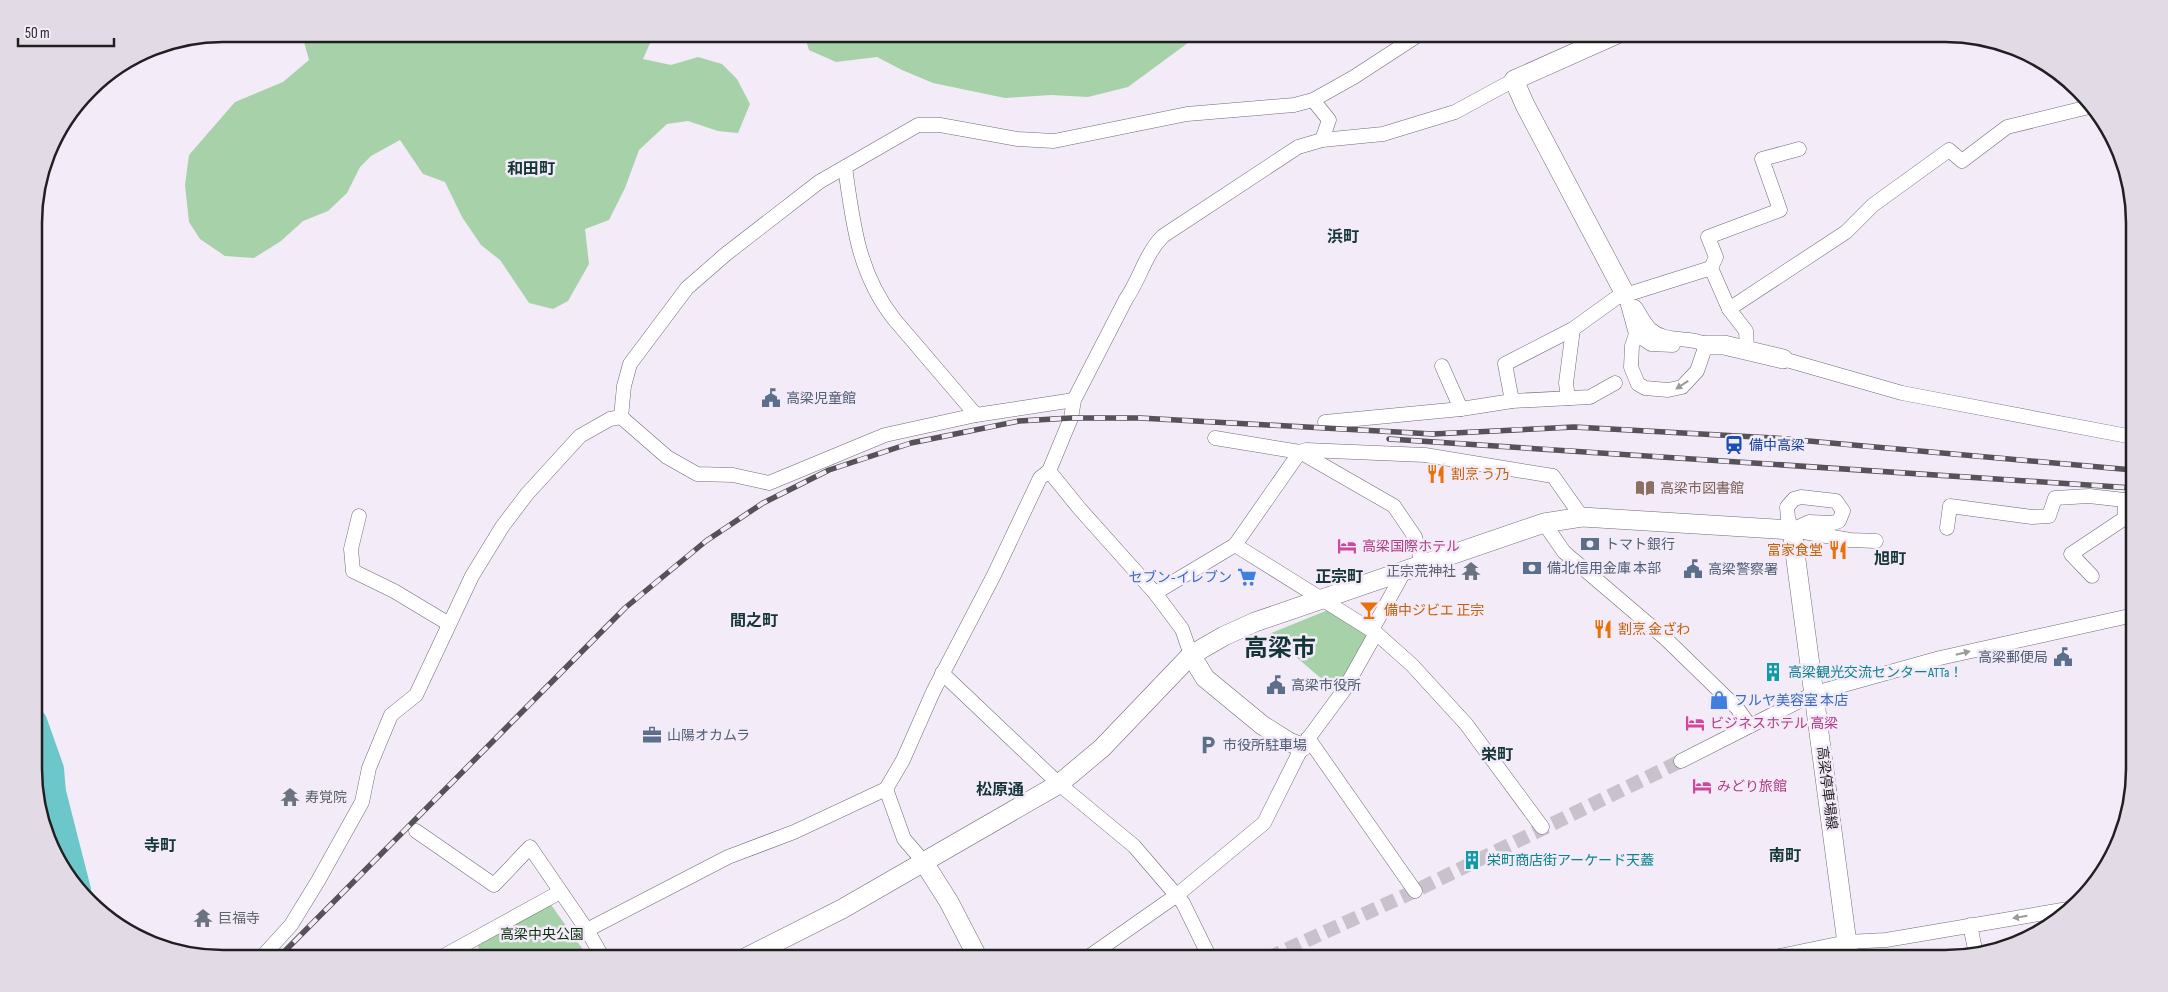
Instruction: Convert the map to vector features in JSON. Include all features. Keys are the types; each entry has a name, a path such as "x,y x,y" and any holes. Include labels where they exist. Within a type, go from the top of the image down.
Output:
{"street":[{"path":"620,417 624,386 630,364 687,288 811,188 918,125 940,126 1018,139 1054,141 1187,114 1294,104 1313,100 1407,42"},
{"path":"587,930 728,857 794,832 886,789 904,760 942,673 994,575 1040,478 1049,471 1071,418 1074,400 1126,299 1135,286 1152,248 1163,236 1245,180 1298,147 1322,140 1383,134 1454,112 1514,80 1599,42"},
{"path":"1514,80 1525,105 1625,294 1654,332 1671,338 1696,340 1706,345"},
{"path":"1313,100 1328,120 1322,140"},
{"path":"1729,309 1846,232 1873,205 1949,150 1962,161 2007,127 2084,108"},
{"path":"1747,349 1746,331 1729,309 1711,268 1716,257 1708,237 1780,210 1762,159 1798,149"},
{"path":"845,167 856,241 868,277 882,303 894,319 976,415"},
{"path":"1512,402 1505,364 1573,329 1616,298 1711,268"},
{"path":"1625,294 1636,334 1632,346 1631,367 1638,384 1651,389 1668,390 1682,387 1697,371 1706,345"},
{"path":"1568,398 1566,383 1573,329"},
{"path":"1636,334 1651,344 1724,345 1747,349 1902,393 2126,436"},
{"path":"1442,366 1461,409"},
{"path":"1324,422 1461,409 1512,402 1590,397 1615,383"},
{"path":"268,950 291,925 362,802 369,768 391,715 416,695 433,663 472,576 502,527 527,494 580,436 610,418 620,417 667,457 697,474 733,475 769,483 885,435 976,415 1074,400"},
{"path":"1215,438 1300,452 1425,455 1553,476 1582,517"},
{"path":"1155,593 1235,545 1300,452"},
{"path":"1099,950 1177,895 1264,823 1305,743 1344,690 1374,632 1414,568 1415,537 1394,506 1300,452"},
{"path":"1049,471 1085,515 1155,593 1182,629 1190,655 1204,678 1249,715 1288,742 1305,743 1416,890"},
{"path":"1946,528 1950,506 2032,517 2049,516 2055,498 2089,496 2126,501"},
{"path":"2092,576 2071,554 2125,518 2126,514"},
{"path":"359,516 351,549 353,571 394,591 449,624"},
{"path":"761,950 842,909 1059,784 1102,748 1190,655 1247,625 1544,523 1582,517 1792,530 1850,540 1876,541"},
{"path":"1544,523 1564,552 1666,639 1737,708 1750,726"},
{"name":"高梁停車場線","path":"1792,530 1848,950"},
{"path":"1235,545 1374,632 1412,664 1466,724 1542,827"},
{"path":"1681,761 1815,693 1917,664 2126,617"},
{"path":"942,673 1059,784 1134,846 1183,903 1206,950"},
{"path":"886,789 904,839 923,862 949,902 974,950"},
{"path":"416,832 494,886 530,847 587,930 598,950"},
{"path":"455,950 560,892"},
{"path":"1848,950 1886,940 2056,911"},
{"path":"1970,925 1975,947"}],"green space":[{"path":"304,42 650,42 643,59 671,65 698,57 722,64 737,79 750,104 738,133 718,131 688,121 667,124 639,150 625,188 609,220 585,229 589,264 568,301 553,309 529,303 500,260 481,245 462,217 445,182 423,174 400,140 371,156 360,167 347,193 328,211 303,221 281,241 254,258 225,256 200,239 189,222 185,185 189,155 235,102 283,82 309,60"},
{"path":"806,42 1189,42 1128,87 1088,97 1051,95 1005,98 933,83 877,57 836,62 809,50"},
{"path":"1328,610 1366,632 1368,640 1337,692 1269,634"},
{"name":"高梁中央公園","path":"549,902 583,950 480,950 477,945"}],"waterway":[{"path":"42,741 52,769 54,792 74,870"}],"tunnel":[{"path":"1286,950 1415,891 1681,761"}],"railway":[{"path":"286,950 625,608 706,541 763,503 829,470 911,443 1019,421 1071,418 1140,418 1433,434 1574,427 1774,438 2126,469"},
{"path":"1389,439 2126,488"}],"place":[{"name":"高梁児童館","path":"771,398"},
{"name":"備中高梁","path":"1734,445"},
{"name":"割烹 う乃","path":"1436,474"},
{"name":"高梁市図書館","path":"1645,488"},
{"name":"トマト銀行","path":"1590,544"},
{"name":"高梁国際ホテル","path":"1347,546"},
{"name":"富家食堂","path":"1838,550"},
{"name":"備北信用金庫 本部","path":"1532,568"},
{"name":"高梁警察署","path":"1693,569"},
{"name":"正宗荒神社","path":"1471,571"},
{"name":"セブン-イレブン","path":"1247,577"},
{"name":"備中ジビエ 正宗","path":"1369,610"},
{"name":"割烹 金ざわ","path":"1603,629"},
{"name":"高梁郵便局","path":"2063,657"},
{"name":"高梁観光交流センターATTa！","path":"1773,672"},
{"name":"高梁市役所","path":"1276,685"},
{"name":"フルヤ美容室 本店","path":"1719,700"},
{"name":"ビジネスホテル 高梁","path":"1695,723"},
{"name":"山陽オカムラ","path":"652,735"},
{"name":"市役所駐車場","path":"1208,745"},
{"name":"みどり旅館","path":"1702,786"},
{"name":"寿覚院","path":"290,797"},
{"name":"栄町商店街アーケード天蓋","path":"1472,860"},
{"name":"巨福寺","path":"203,918"}],"district":[{"name":"和田町","path":"531,169"},
{"name":"浜町","path":"1343,237"},
{"name":"旭町","path":"1890,559"},
{"name":"正宗町","path":"1339,577"},
{"name":"間之町","path":"754,621"},
{"name":"高梁市","path":"1280,648"},
{"name":"栄町","path":"1497,755"},
{"name":"松原通","path":"1000,790"},
{"name":"寺町","path":"160,846"},
{"name":"南町","path":"1785,856"}]}
